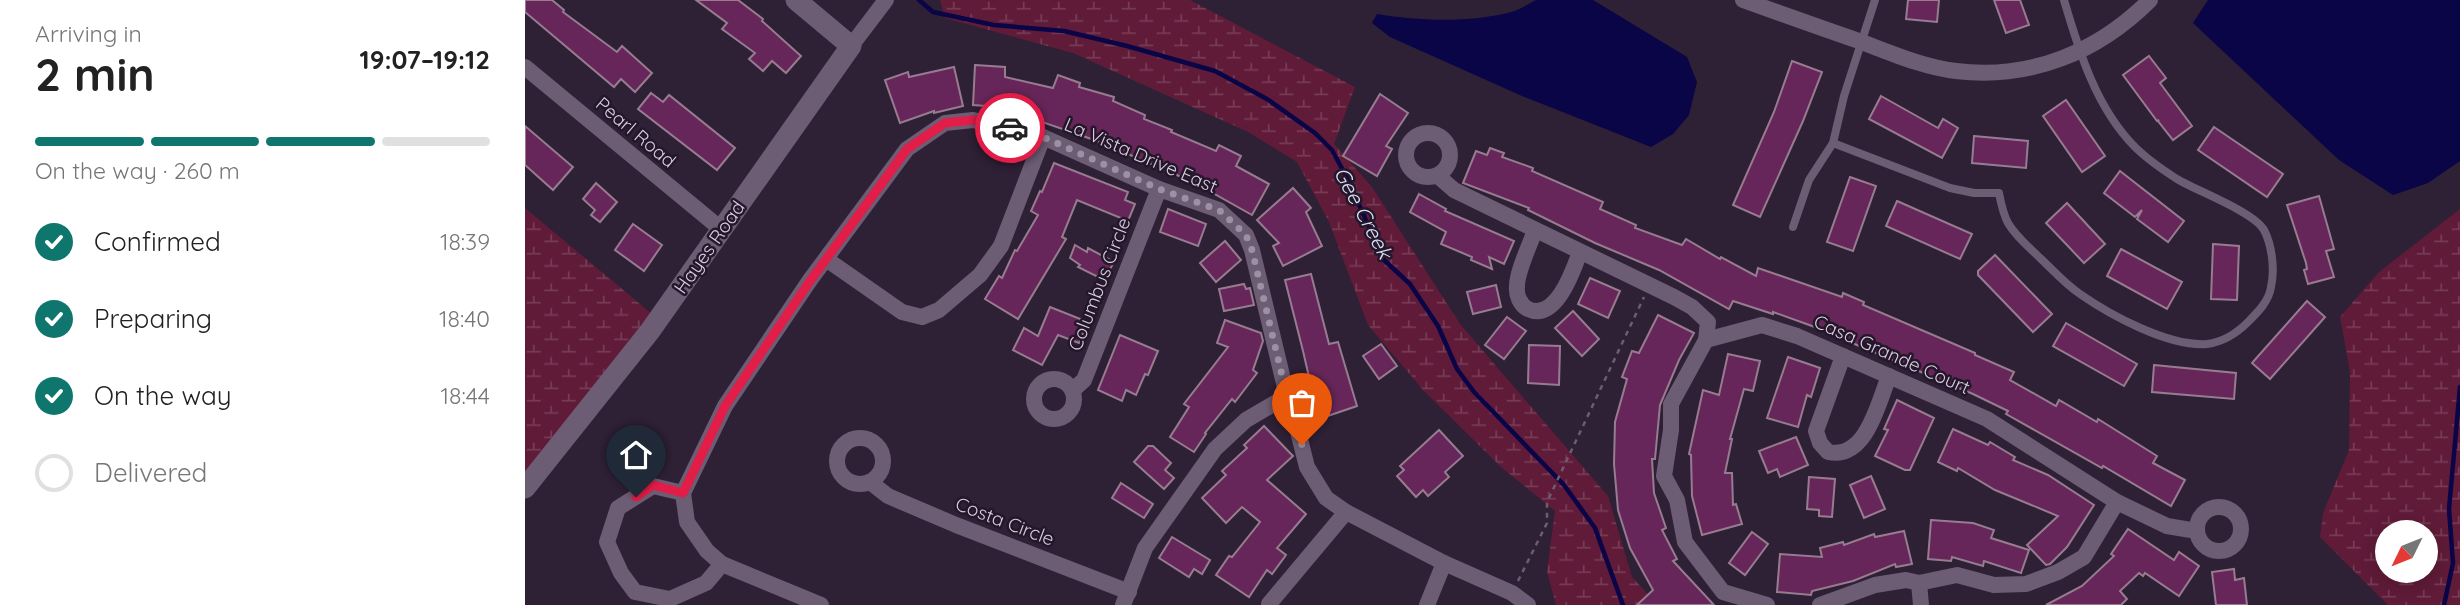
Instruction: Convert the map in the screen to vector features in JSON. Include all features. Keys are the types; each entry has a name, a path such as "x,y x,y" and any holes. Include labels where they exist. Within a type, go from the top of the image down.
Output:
{"street":[{"path":"796,0 851,46"},
{"name":"Hayes Road","path":"525,488 650,331 886,0"},
{"path":"1743,0 1923,64 1956,71 1994,73 2051,63 2079,52 2108,36 2150,0"},
{"name":"Pearl Road","path":"525,67 721,229"},
{"name":"La Vista Drive East","path":"683,493 725,406 826,259 907,149 945,123 973,120 1043,137 1159,189 1219,210 1246,235 1256,262 1287,396 1307,467 1326,498 1346,512 1444,563 1512,593 1528,605"},
{"path":"826,259 902,312 922,317 939,310 980,275 1001,246 1043,137"},
{"path":"1438,176 1454,190 1692,307 1708,322 1706,340 1671,404 1671,430 1664,476 1677,500 1685,542 1723,592 1767,605"},
{"name":"Columbus Circle","path":"1073,390 1084,380 1159,189"},
{"path":"1535,229 1516,285 1519,300 1526,308 1547,310 1572,274 1580,252"},
{"name":"Casa Grande Court","path":"1706,340 1762,325 1797,336 1987,419 2117,502 2167,526 2197,531"},
{"path":"1843,356 1816,431 1820,443 1828,452 1842,454 1858,444 1889,376"},
{"path":"1126,598 1145,548 1215,449 1246,420 1287,396"},
{"name":"Costa Circle","path":"870,482 888,496 1126,598"},
{"path":"722,564 706,583 670,599 635,592 621,573 607,542 618,508 653,485 683,493 687,522 707,551 722,564 821,605"},
{"path":"1820,605 1875,585 1906,580 1919,583 1957,575 1994,585 2026,584 2058,572 2084,557 2117,502"},
{"path":"1271,605 1346,512"},
{"path":"1427,605 1444,563"},
{"path":"1919,583 1921,605"}],"lane":[{"path":"1793,227 1809,180 1833,143 1844,96 1875,0"},
{"path":"1833,143 1950,188 1974,193 1999,193 2008,222 2018,237 2078,293 2127,321 2161,336 2206,344 2224,340 2266,302 2271,288 2273,269 2263,228 2249,216 2176,179 2135,147 2105,107 2079,52 2064,0"}],"path":[{"path":"1512,593 1547,523 1547,502 1650,285"}],"green space":[{"path":"940,0 1190,0 1355,87 1334,144 1372,187 1460,324 1608,496 1632,577 1658,605 1556,605 1547,572 1555,511 1501,467 1424,391 1368,325 1329,222 1297,162 1248,132 1073,53 945,18"},
{"path":"525,208 652,314 525,476"},
{"path":"2460,209 2460,605 2388,605 2320,537 2323,513 2349,450 2350,372 2340,317 2379,272"}],"shaded area":[{"path":"1536,0 1593,0 1687,57 1697,82 1689,115 1673,134 1651,147 1522,96 1390,37 1372,23 1377,14 1426,19 1495,16 1514,11"},
{"path":"2208,0 2460,0 2460,161 2428,183 2393,195 2339,160 2193,23"}],"building":[{"path":"525,0 552,0 563,12 617,52 622,46 652,73 635,92 621,79 614,87 525,12"},
{"path":"696,0 738,0 763,19 762,21 801,56 786,73 772,61 763,71 749,59 755,53 722,29 727,23"},
{"path":"1908,0 1939,0 1937,22 1906,19"},
{"path":"1994,0 2020,0 2029,25 2006,33"},
{"path":"2149,56 2166,78 2160,83 2192,126 2173,140 2123,75"},
{"path":"1792,61 1822,72 1760,217 1733,205 1774,112"},
{"path":"975,65 1005,67 1005,77 1053,88 1058,75 1080,83 1079,87 1114,97 1113,101 1145,115 1144,119 1172,130 1171,132 1216,151 1219,145 1241,156 1236,166 1269,184 1252,215 1193,182 1100,142 1042,122 1043,119 1012,111 1013,108 973,105"},
{"path":"954,67 963,106 934,111 900,123 885,80 908,72 909,77"},
{"path":"651,93 663,102 669,95 735,148 717,170 638,109"},
{"path":"1380,94 1408,113 1386,146 1392,149 1377,176 1343,156"},
{"path":"1881,96 1938,128 1943,119 1958,128 1942,158 1869,119"},
{"path":"2066,100 2105,156 2082,172 2043,116"},
{"path":"525,126 573,167 553,190 525,165"},
{"path":"2214,127 2283,174 2267,197 2198,150"},
{"path":"1974,136 2028,141 2026,168 1972,163"},
{"path":"1490,148 1504,153 1502,157 1533,168 1532,171 1603,202 1600,209 1636,225 1635,228 1682,245 1686,239 1756,276 1758,268 1842,297 1843,293 1864,302 1863,305 1975,353 2014,372 2010,380 2056,406 2059,400 2097,422 2098,419 2157,456 2153,463 2185,480 2171,506 2006,414 2008,411 1973,394 1773,312 1733,301 1729,309 1659,270 1595,243 1528,210 1529,208 1463,183 1476,151 1487,155"},
{"path":"1054,163 1128,192 1125,200 1135,204 1128,221 1077,200 1062,237 1066,239 1018,319 985,299 999,276 1002,278 1015,250 1017,251 1038,215 1031,211"},
{"path":"2120,171 2184,221 2168,242 2137,219 2142,210 2135,217 2104,193"},
{"path":"1850,177 1876,186 1853,251 1827,242"},
{"path":"596,183 617,202 600,222 591,215 595,210 583,199"},
{"path":"1293,188 1311,208 1306,212 1322,246 1283,266 1273,246 1279,243 1257,220"},
{"path":"1419,194 1446,209 1445,211 1514,241 1504,264 1489,257 1492,269 1441,244 1446,232 1410,212"},
{"path":"2319,196 2334,249 2326,251 2334,277 2308,284 2304,270 2307,269 2306,263 2287,205"},
{"path":"1897,201 1972,234 1960,259 1886,226"},
{"path":"2067,203 2105,244 2084,263 2046,223"},
{"path":"1168,209 1206,224 1198,246 1160,232"},
{"path":"633,224 662,245 644,271 615,250"},
{"path":"1225,241 1241,260 1216,282 1200,263"},
{"path":"2213,244 2239,246 2237,300 2211,299"},
{"path":"1075,245 1087,252 1088,248 1114,262 1104,280 1078,267 1080,265 1070,258"},
{"path":"2121,249 2182,282 2167,309 2107,276"},
{"path":"1995,255 2052,314 2033,332 1978,275 1978,271"},
{"path":"1311,274 1329,344 1338,342 1357,406 1319,419 1309,391 1312,390 1285,280"},
{"path":"1590,278 1620,291 1608,318 1578,304"},
{"path":"1244,284 1246,289 1250,288 1254,305 1224,311 1219,289"},
{"path":"1496,285 1501,307 1473,314 1467,292"},
{"path":"2307,301 2325,317 2270,379 2252,363"},
{"path":"1050,307 1088,322 1079,343 1058,335 1042,365 1013,350 1024,328 1038,336"},
{"path":"1573,311 1599,339 1582,356 1555,328"},
{"path":"1658,315 1694,333 1660,405 1655,459 1652,459 1654,493 1666,528 1662,530 1677,559 1673,561 1714,605 1637,605 1653,590 1630,548 1618,510 1614,464 1615,422 1627,379 1622,377 1632,351 1639,353"},
{"path":"1507,317 1526,331 1504,359 1485,345"},
{"path":"1225,320 1261,333 1263,341 1253,370 1257,373 1235,402 1232,399 1205,433 1194,452 1170,437 1189,407 1184,404 1228,347 1217,343"},
{"path":"2066,323 2137,364 2124,386 2053,346"},
{"path":"1120,335 1158,351 1136,395 1126,390 1122,401 1098,390"},
{"path":"1381,344 1397,366 1379,379 1363,356"},
{"path":"1529,345 1560,346 1559,385 1528,383"},
{"path":"1728,354 1760,361 1753,391 1744,389 1730,439 1725,473 1732,473 1733,505 1736,504 1742,524 1702,535 1692,496 1689,454 1703,390 1719,395"},
{"path":"1788,357 1820,368 1811,397 1807,395 1798,427 1767,418"},
{"path":"2154,365 2236,373 2234,399 2152,392"},
{"path":"1897,400 1934,418 1910,470 1875,456 1888,430 1884,429"},
{"path":"1264,426 1293,456 1267,480 1306,514 1277,548 1286,555 1272,574 1267,570 1249,597 1216,575 1229,556 1232,557 1260,522 1242,507 1226,523 1202,498 1226,475 1222,471 1247,448 1244,445"},
{"path":"1953,429 1988,445 1990,442 2015,457 2013,460 2048,475 2094,505 2067,547 2050,564 2046,565 2027,545 2058,516 1995,490 1958,468 1957,471 1938,462"},
{"path":"1439,430 1463,456 1445,472 1449,477 1428,496 1423,490 1416,497 1397,476 1404,470 1400,466"},
{"path":"1796,437 1808,465 1780,477 1777,469 1768,473 1759,451"},
{"path":"1148,446 1153,446 1171,463 1165,470 1174,478 1164,489 1134,462"},
{"path":"1871,476 1885,509 1864,518 1850,485"},
{"path":"1809,477 1835,479 1832,517 1819,516 1819,510 1807,509"},
{"path":"1121,483 1153,504 1144,518 1112,498"},
{"path":"1931,520 1973,523 1994,530 1991,538 2029,550 2021,573 1984,561 1983,566 1952,557 1951,561 1928,559"},
{"path":"2128,529 2174,560 2179,552 2199,566 2179,596 2145,573 2143,576 2139,573 2120,591 2127,599 2121,605 2046,605 2082,586 2114,556 2111,554"},
{"path":"1904,531 1912,564 1896,567 1895,564 1853,581 1812,591 1811,595 1777,592 1780,554 1822,557 1820,548 1843,542 1844,545 1874,534 1875,537"},
{"path":"1752,532 1768,544 1745,575 1729,563"},
{"path":"1172,537 1210,560 1202,574 1194,569 1189,577 1159,558"},
{"path":"2234,569 2235,580 2244,578 2247,605 2216,605 2212,572"}],"waterway":[{"name":"Gee Creek","path":"919,0 933,12 994,25 1064,31 1215,71 1267,99 1315,133 1332,150 1384,260 1410,284 1438,326 1457,369 1474,392 1564,485 1595,528 1623,605"},
{"name":"Gee Creek","path":"2444,605 2453,563 2449,509 2460,387"}],"way so far":[{"path":"1010,128 1043,137 1159,189 1219,210 1246,235 1259,275 1287,396 1302,445"}],"route":[{"path":"636,497 653,485 683,493 725,406 810,281 891,167 907,149 945,123 973,120 1010,128"}]}
